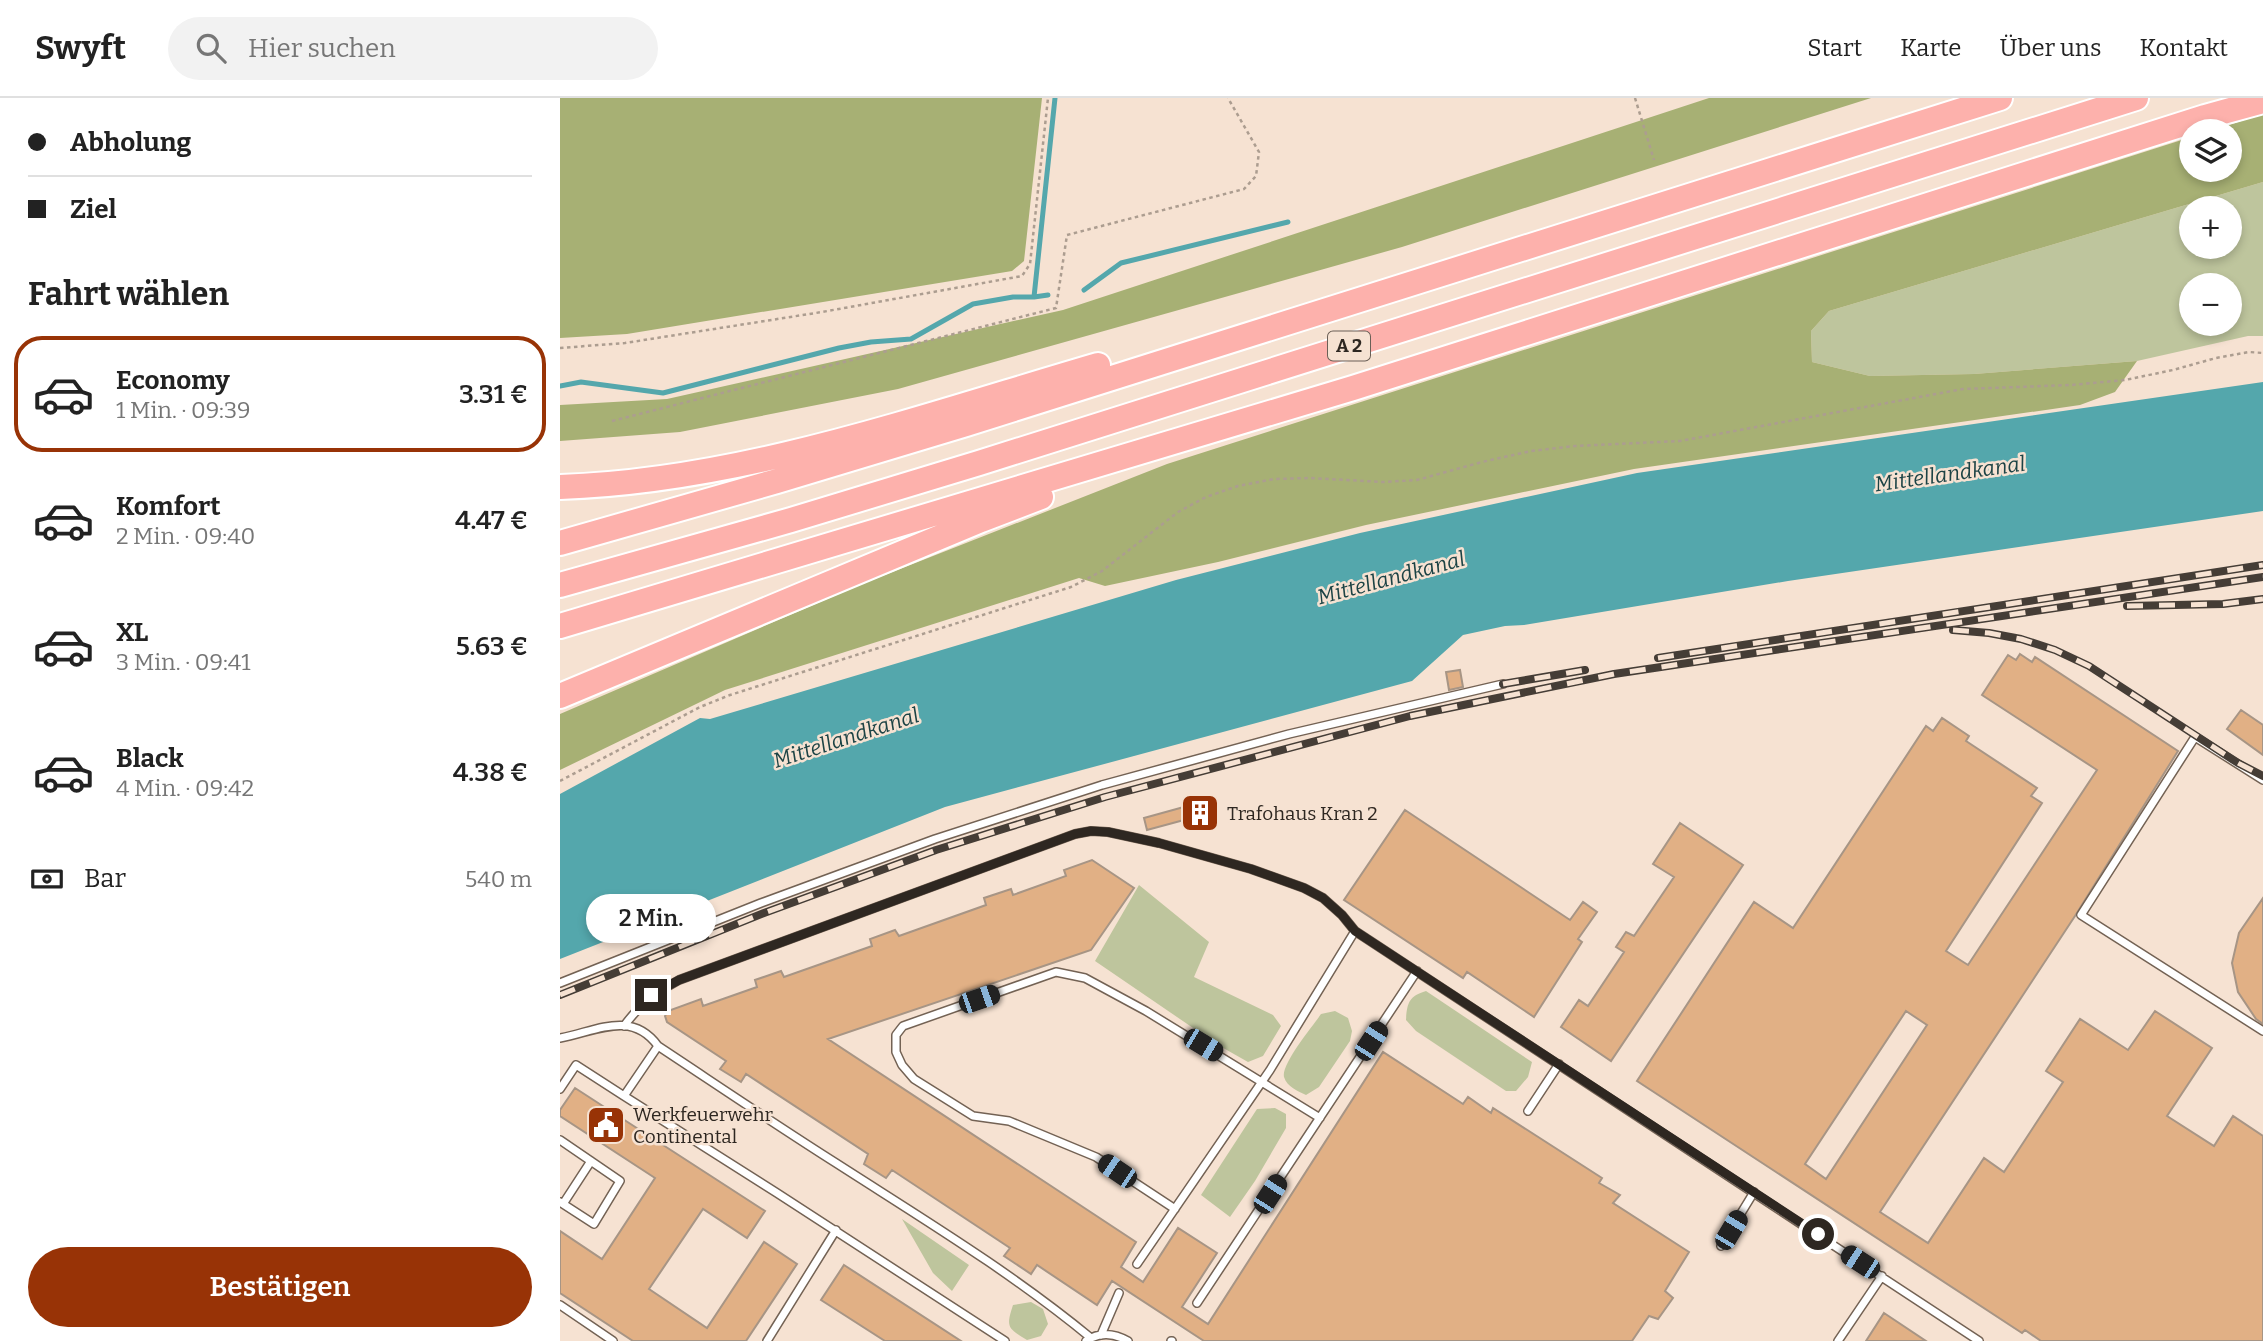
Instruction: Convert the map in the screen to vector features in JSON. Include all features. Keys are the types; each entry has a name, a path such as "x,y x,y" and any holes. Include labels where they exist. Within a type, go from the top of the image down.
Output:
{"highway":[{"name":"A 2","path":"560,543 777,481 2000,98"},
{"name":"A 2","path":"560,585 778,524 967,467 2136,98"},
{"path":"560,626 1353,387 2259,98"},
{"path":"2205,117 2263,101"},
{"path":"560,486 596,485 701,473 805,450 1156,348 1314,315"},
{"path":"560,696 1033,499 1353,387"}],"lane":[{"path":"560,983 761,903 935,839 1102,785 1289,734 1503,684"},
{"path":"2263,780 2195,737 2081,915 2263,1031"},
{"path":"624,1026 636,1009 651,995 679,980 1075,834 1108,832 1159,843 1251,869 1304,888 1323,898 1355,931 1979,1341"},
{"path":"1137,1264 1263,1081 1355,931"},
{"path":"1197,1303 1417,971"},
{"path":"1175,1209 1096,1157 1009,1121 973,1115 914,1079 902,1065 896,1052 896,1035 903,1026 1056,972 1085,978 1146,1011 1320,1118"},
{"path":"560,1038 581,1035 614,1024 635,1027 652,1038 658,1046 836,1163 936,1224 1051,1304 1088,1339 1101,1335 1119,1336 1128,1341"},
{"path":"624,1096 658,1046"},
{"path":"1528,1111 1559,1064"},
{"path":"560,1089 576,1065 1005,1341"},
{"path":"560,1140 591,1161 620,1181 594,1224 561,1203 591,1161"},
{"path":"1721,1246 1754,1192"},
{"path":"766,1341 836,1230"},
{"path":"1838,1341 1882,1276"},
{"path":"1101,1335 1119,1293"},
{"path":"560,1305 613,1341"}],"path":[{"path":"560,348 625,343 822,312 1022,275 1030,264 1048,98"},
{"path":"612,421 1056,308 1068,236 1244,189 1256,176 1259,152 1228,98"},
{"path":"1635,98 1654,160"},
{"path":"560,781 700,707 730,695 1071,587 1102,571 1178,512 1206,497 1238,486 1274,479 1383,482 1417,480 1531,451 1680,441 1963,389 2125,380 2216,358 2249,352 2263,353"}],"green space":[{"path":"560,98 1042,98 1024,261 1012,271 627,334 560,338"},
{"path":"1709,98 1871,98 1402,247 898,389 680,432 560,441 560,405 667,399 1063,310"},
{"path":"2263,114 2263,182 2216,196 2179,196 2179,207 1829,311 1811,331 1812,362 1870,376 1974,374 2137,361 2115,392 2080,405 1634,469 1366,525 1218,562 1105,586 1079,578 725,690 560,770 560,714 862,584 1167,464 2179,141 2179,182 2242,182 2242,121"},
{"path":"2263,182 2263,336 2248,336 2137,361 1974,374 1870,376 1812,362 1811,331 1829,311 2179,207 2179,259 2242,259 2242,196 2216,196"},
{"path":"1139,885 1209,942 1194,977 1273,1015 1281,1026 1263,1056 1248,1062 1218,1045 1095,961"},
{"path":"1426,991 1532,1062 1528,1077 1516,1091 1506,1091 1416,1031 1406,1020 1410,1001"},
{"path":"1335,1011 1348,1018 1352,1031 1350,1041 1319,1087 1306,1095 1288,1083 1284,1071 1321,1014"},
{"path":"1275,1108 1286,1114 1286,1128 1230,1217 1201,1195 1257,1109"},
{"path":"902,1219 969,1265 952,1291 933,1273"},
{"path":"1031,1302 1043,1309 1048,1324 1041,1336 1027,1340 1015,1333 1009,1318 1013,1305"}],"water":[{"name":"Mittellandkanal","path":"2263,382 2263,511 1788,581 1463,635 1412,681 945,807 560,959 560,794 700,718 710,719 1176,580 1360,533 1637,473"}],"building":[{"path":"2020,654 2032,662 2035,657 2178,751 2075,916 1880,1212 1928,1243 1984,1158 2004,1172 2063,1082 2046,1071 2080,1019 2128,1050 2155,1011 2212,1048 2167,1116 2214,1146 2233,1116 2263,1136 2263,1341 2041,1341 2025,1330 2022,1333 1637,1081 1754,902 1793,928 1926,726 1933,731 1942,718 1969,736 1966,741 2037,788 2031,796 2042,803 1946,951 1968,965 2097,770 1982,695 2008,655 2016,660","holes":["1906,1011 1927,1025 1826,1179 1805,1164"]},
{"path":"1460,670 1463,687 1449,690 1446,672"},
{"path":"2241,710 2263,725 2263,755 2227,729"},
{"path":"1191,805 1195,817 1147,830 1144,818"},
{"path":"1405,810 1570,920 1583,902 1597,912 1578,939 1582,942 1534,1017 1467,972 1463,978 1344,900"},
{"path":"1680,823 1743,865 1611,1061 1561,1027 1579,1000 1588,1006 1624,952 1616,947 1626,932 1634,936 1674,877 1653,864"},
{"path":"1092,860 1134,888 1091,950 828,1039 1136,1242 1121,1267 1143,1282 1178,1228 1217,1253 1182,1307 1208,1324 1383,1052 1463,1104 1468,1097 1491,1113 1493,1108 1602,1178 1599,1183 1620,1195 1613,1203 1689,1252 1665,1291 1673,1298 1658,1319 1649,1316 1632,1341 1204,1341 1112,1281 1097,1305 1037,1265 1031,1274 1004,1256 1010,1248 892,1170 886,1178 864,1164 868,1154 746,1074 741,1082 720,1069 726,1061 667,1022 665,1016 668,1011 701,999 703,1006 757,987 755,980 781,971 784,977 872,946 870,939 895,930 899,936 986,905 984,898 1011,889 1013,895 1066,876 1064,870"},
{"path":"2263,898 2263,1024 2256,1019 2238,992 2232,963 2239,933"},
{"path":"575,1088 765,1211 747,1238 703,1209 649,1289 707,1328 764,1242 797,1264 746,1341 633,1341 560,1293 560,1231 602,1259 655,1178 560,1116 560,1110"},
{"path":"844,1265 961,1341 885,1341 821,1300"},
{"path":"1884,1313 1926,1341 1866,1341"}],"waterway":[{"path":"560,386 581,382 663,393 839,348 911,339 973,304 1013,297 1034,297 1055,98"},
{"path":"1084,290 1121,263 1288,222"},
{"path":"1034,297 1048,295"}],"railway":[{"path":"1658,658 2263,565"},
{"path":"560,995 764,913 936,850 1105,797 1410,716 1614,674 2263,577"},
{"path":"2127,606 2223,604 2263,599"},
{"path":"1953,630 2021,639 2055,650 2089,666 2238,763 2263,776"},
{"path":"1503,684 1585,670"}],"place":[{"name":"Trafohaus Kran 2","path":"1200,813"},
{"name":"Werkfeuerwehr Continental","path":"606,1125"}],"route":[{"path":"651,995 679,980 1075,834 1108,832 1159,843 1251,869 1304,888 1323,898 1355,931 1818,1234"}]}
